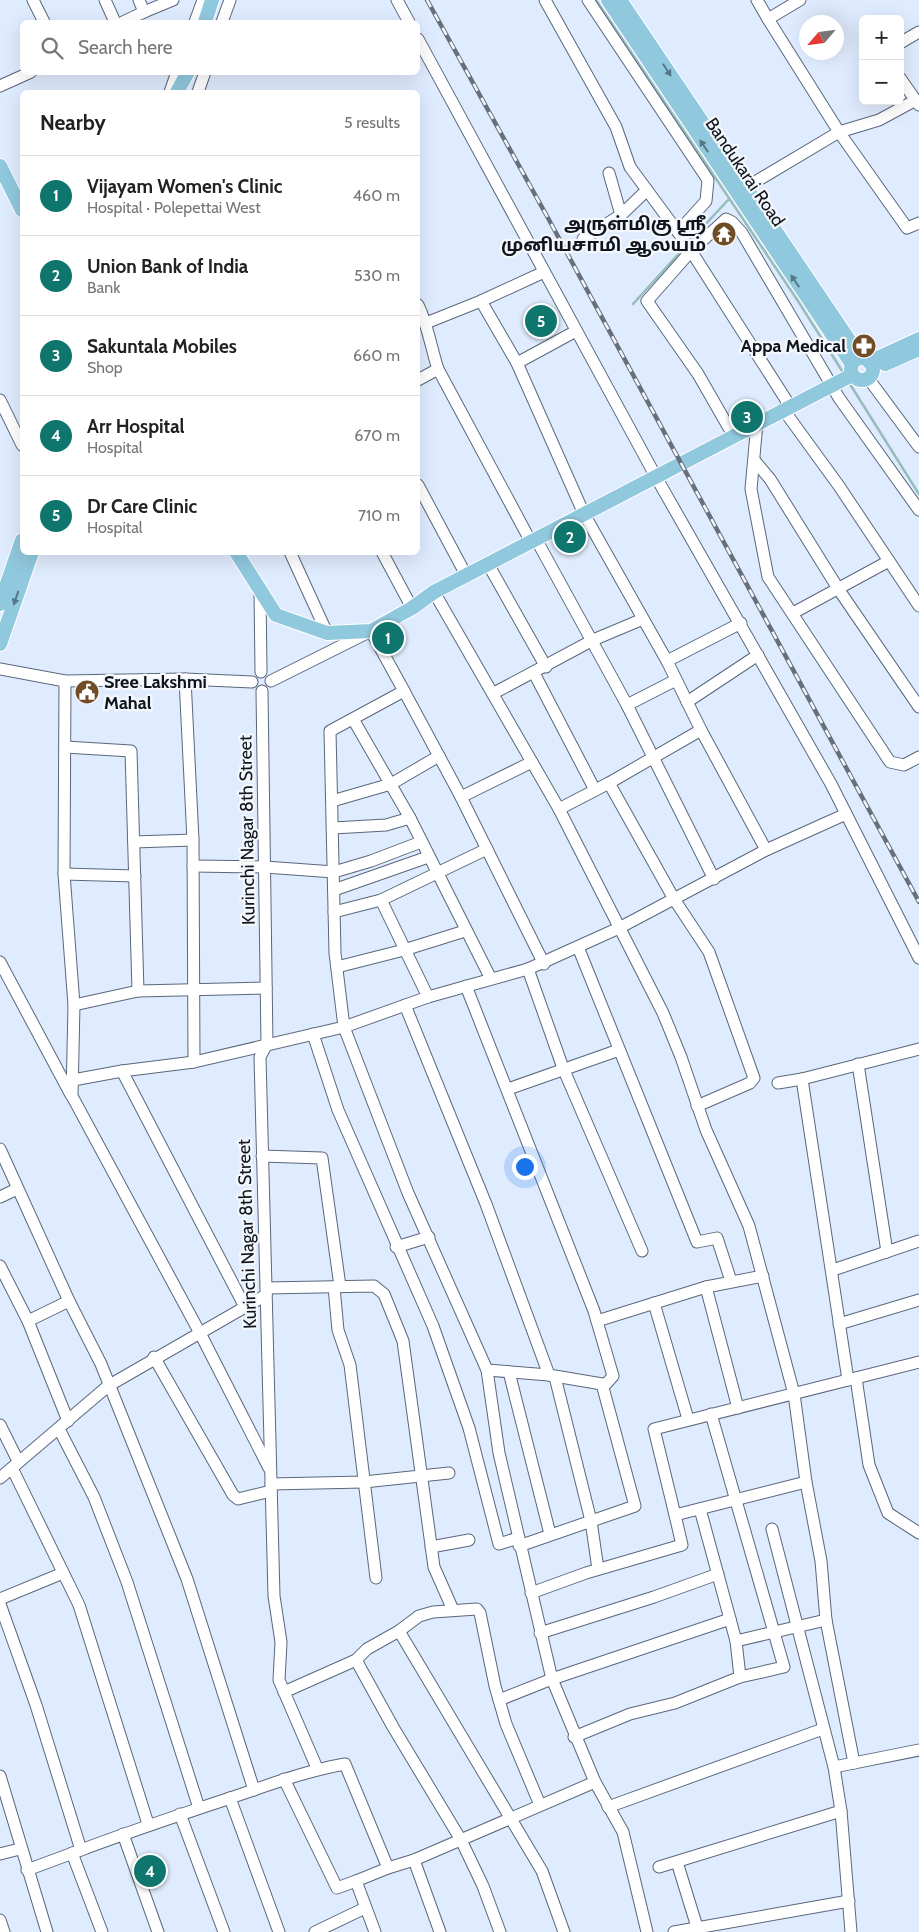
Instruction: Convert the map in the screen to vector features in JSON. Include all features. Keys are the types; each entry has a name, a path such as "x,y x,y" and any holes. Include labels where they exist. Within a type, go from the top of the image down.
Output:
{"main road":[{"path":"205,20 212,0"},
{"name":"Bandukarai Road","path":"608,0 855,372"},
{"name":"Bandukarai Road","path":"620,0 745,188 855,372"},
{"path":"178,90 186,75"},
{"path":"186,90 188,75"},
{"path":"0,166 20,206"},
{"path":"238,555 276,615 327,633 371,631 412,608 434,592 919,338"},
{"path":"855,372 919,350"},
{"path":"0,604 20,546"},
{"path":"0,644 31,555"}],"street":[{"path":"33,0 43,20"},
{"path":"105,0 114,20"},
{"path":"139,0 144,12"},
{"path":"127,20 173,0"},
{"path":"196,20 203,0"},
{"path":"223,20 230,0"},
{"path":"397,0 408,20"},
{"path":"546,0 616,127 630,166 678,232 787,408 919,606"},
{"path":"588,0 708,180 706,201 678,232"},
{"path":"757,0 839,132 907,228 919,223"},
{"path":"768,19 800,0"},
{"path":"904,40 919,32"},
{"path":"420,43 656,477 846,814 919,958"},
{"path":"0,86 24,75"},
{"path":"171,90 176,75"},
{"path":"199,90 204,75"},
{"path":"745,188 839,132 879,120 917,103 904,84"},
{"path":"609,173 621,215"},
{"path":"583,239 621,215 647,190"},
{"path":"733,435 698,374 646,301 688,248 726,219 732,222 742,233 855,372 919,447"},
{"path":"426,323 481,301 544,272"},
{"path":"481,301 517,363 584,514 667,661 766,850"},
{"path":"420,310 426,323 428,340 438,369 534,541 593,640 714,879"},
{"path":"517,363 576,331"},
{"path":"420,379 438,369"},
{"path":"855,372 919,510"},
{"path":"0,400 20,441"},
{"path":"757,423 752,489 768,577 890,762 904,765 919,758"},
{"path":"754,460 770,479 839,590 919,707"},
{"path":"420,489 466,575"},
{"path":"291,555 327,633"},
{"path":"384,555 412,608"},
{"path":"793,613 839,590 889,561"},
{"path":"488,564 546,667"},
{"path":"260,590 261,672"},
{"path":"434,592 559,808 662,1012 681,1057 697,1106 749,1226 794,1394 806,1482 821,1561 826,1620 854,1763"},
{"path":"494,693 546,667 593,640 643,619"},
{"path":"667,661 740,623"},
{"path":"271,682 371,631 461,797 544,964"},
{"path":"687,702 758,655"},
{"path":"0,669 65,681 186,679 252,682"},
{"path":"261,672 268,675 271,682 269,688 262,691 255,689 252,682 255,675 261,672"},
{"path":"534,673 595,790"},
{"path":"186,679 193,866 194,1062"},
{"path":"627,705 676,680"},
{"path":"65,681 64,874 74,1005 72,1096"},
{"name":"Kurinchi Nagar 8th Street","path":"262,691 267,1044 260,1057 274,1596 281,1642 279,1680 318,1768"},
{"path":"404,691 330,731 334,912 337,967 344,1027 408,1193 487,1370 499,1454 518,1542 552,1679 574,1736 608,1808 623,1832 647,1932"},
{"path":"353,719 410,818 465,931 491,979"},
{"path":"559,808 653,759 702,730"},
{"path":"65,747 130,751 138,992"},
{"path":"332,801 391,784 439,756"},
{"path":"461,797 532,762"},
{"path":"609,783 674,899 709,952 754,1078 750,1083 697,1106"},
{"path":"73,1080 122,1071 194,1062 344,1027 428,996 544,964 619,928 766,850 846,814"},
{"path":"333,828 386,825 410,818"},
{"path":"134,842 192,840"},
{"path":"193,866 265,867 334,872 371,862 421,842"},
{"path":"334,912 381,900 487,849"},
{"path":"334,890 428,857"},
{"path":"64,874 135,876"},
{"path":"381,900 428,996"},
{"path":"337,967 404,950 465,931"},
{"path":"578,947 697,1242 717,1238 731,1281"},
{"path":"0,962 200,1334 271,1471"},
{"path":"528,969 563,1068 642,1251"},
{"path":"466,986 597,1321 609,1354 613,1376 606,1384 602,1384 552,1376 487,1370"},
{"path":"74,1005 138,992 266,988"},
{"path":"405,1004 486,1204 552,1376 591,1521 598,1569"},
{"path":"313,1034 338,1110 396,1247 433,1326 469,1428 499,1544 518,1542 550,1534 635,1506 602,1384"},
{"path":"778,1083 802,1079 919,1049"},
{"path":"508,1090 563,1068 619,1050"},
{"path":"858,1064 886,1252"},
{"path":"122,1071 245,1307"},
{"path":"802,1079 833,1270 839,1324 852,1379 868,1464 888,1513 919,1533"},
{"path":"0,1150 69,1301 102,1364 108,1386 187,1579 254,1790"},
{"path":"262,1156 322,1158 337,1286 338,1330 350,1365 376,1578"},
{"path":"0,1197 17,1189"},
{"path":"396,1247 429,1237"},
{"path":"833,1270 919,1241"},
{"path":"0,1266 28,1321 63,1425 94,1497 127,1582 199,1808"},
{"path":"597,1321 706,1287 763,1276"},
{"path":"0,1478 108,1386 154,1357 200,1334 245,1307 266,1291 337,1286 374,1286 380,1288 398,1325 403,1341 434,1567 454,1610"},
{"path":"706,1287 738,1408"},
{"path":"839,1324 880,1312 904,1302 919,1300"},
{"path":"28,1321 69,1301"},
{"path":"654,1303 688,1419"},
{"path":"154,1357 233,1495 238,1499 271,1487 364,1482 449,1473"},
{"path":"531,1593 598,1569 682,1545 654,1429 919,1362"},
{"path":"509,1372 550,1534"},
{"path":"574,1736 630,1714 675,1703 740,1677 784,1667 711,1414"},
{"path":"0,1425 63,1574 79,1605 148,1824"},
{"path":"675,1515 806,1482"},
{"path":"700,1509 736,1641 740,1677"},
{"path":"772,1529 834,1767 841,1811 851,1932"},
{"path":"431,1546 469,1540"},
{"path":"0,1599 63,1574"},
{"path":"540,1633 654,1597 718,1574"},
{"path":"0,1604 33,1696 76,1851 102,1932"},
{"path":"284,1692 356,1660 367,1649 420,1616 433,1612 477,1609 480,1613 506,1724 540,1805"},
{"path":"499,1700 552,1679 730,1619"},
{"path":"736,1641 826,1620"},
{"path":"398,1631 542,1871 564,1932"},
{"path":"356,1660 393,1727 462,1840 483,1886 500,1932"},
{"path":"608,1808 823,1730"},
{"path":"834,1767 919,1750"},
{"path":"27,1870 148,1824 318,1768 345,1764 388,1868"},
{"path":"0,1776 20,1849 47,1932"},
{"path":"284,1779 337,1888 414,1860 596,1782"},
{"path":"230,1798 279,1932"},
{"path":"660,1867 841,1811"},
{"path":"180,1814 224,1932"},
{"path":"124,1834 158,1932"},
{"path":"0,1854 20,1849"},
{"path":"414,1860 440,1932"},
{"path":"677,1862 697,1927"},
{"path":"356,1881 375,1932"},
{"path":"674,1932 849,1901"},
{"path":"315,1932 366,1908"},
{"path":"0,1920 4,1932"}],"waterway":[{"path":"596,0 798,301 844,374"},
{"path":"689,242 729,199"},
{"path":"633,304 684,248"},
{"path":"848,381 919,494"}],"railway":[{"path":"427,0 548,218 919,902"}],"place":[{"name":"அருள்மிகு ஶ்ரீ முனியசாமி ஆலயம்","path":"724,234"},
{"name":"Dr Care Clinic","path":"541,321"},
{"name":"Appa Medical","path":"864,346"},
{"name":"Sakuntala Mobiles","path":"747,417"},
{"name":"Union Bank of India","path":"570,537"},
{"name":"Vijayam Women's Clinic","path":"388,638"},
{"name":"Sree Lakshmi Mahal","path":"87,692"},
{"name":"Arr Hospital","path":"150,1871"}]}
